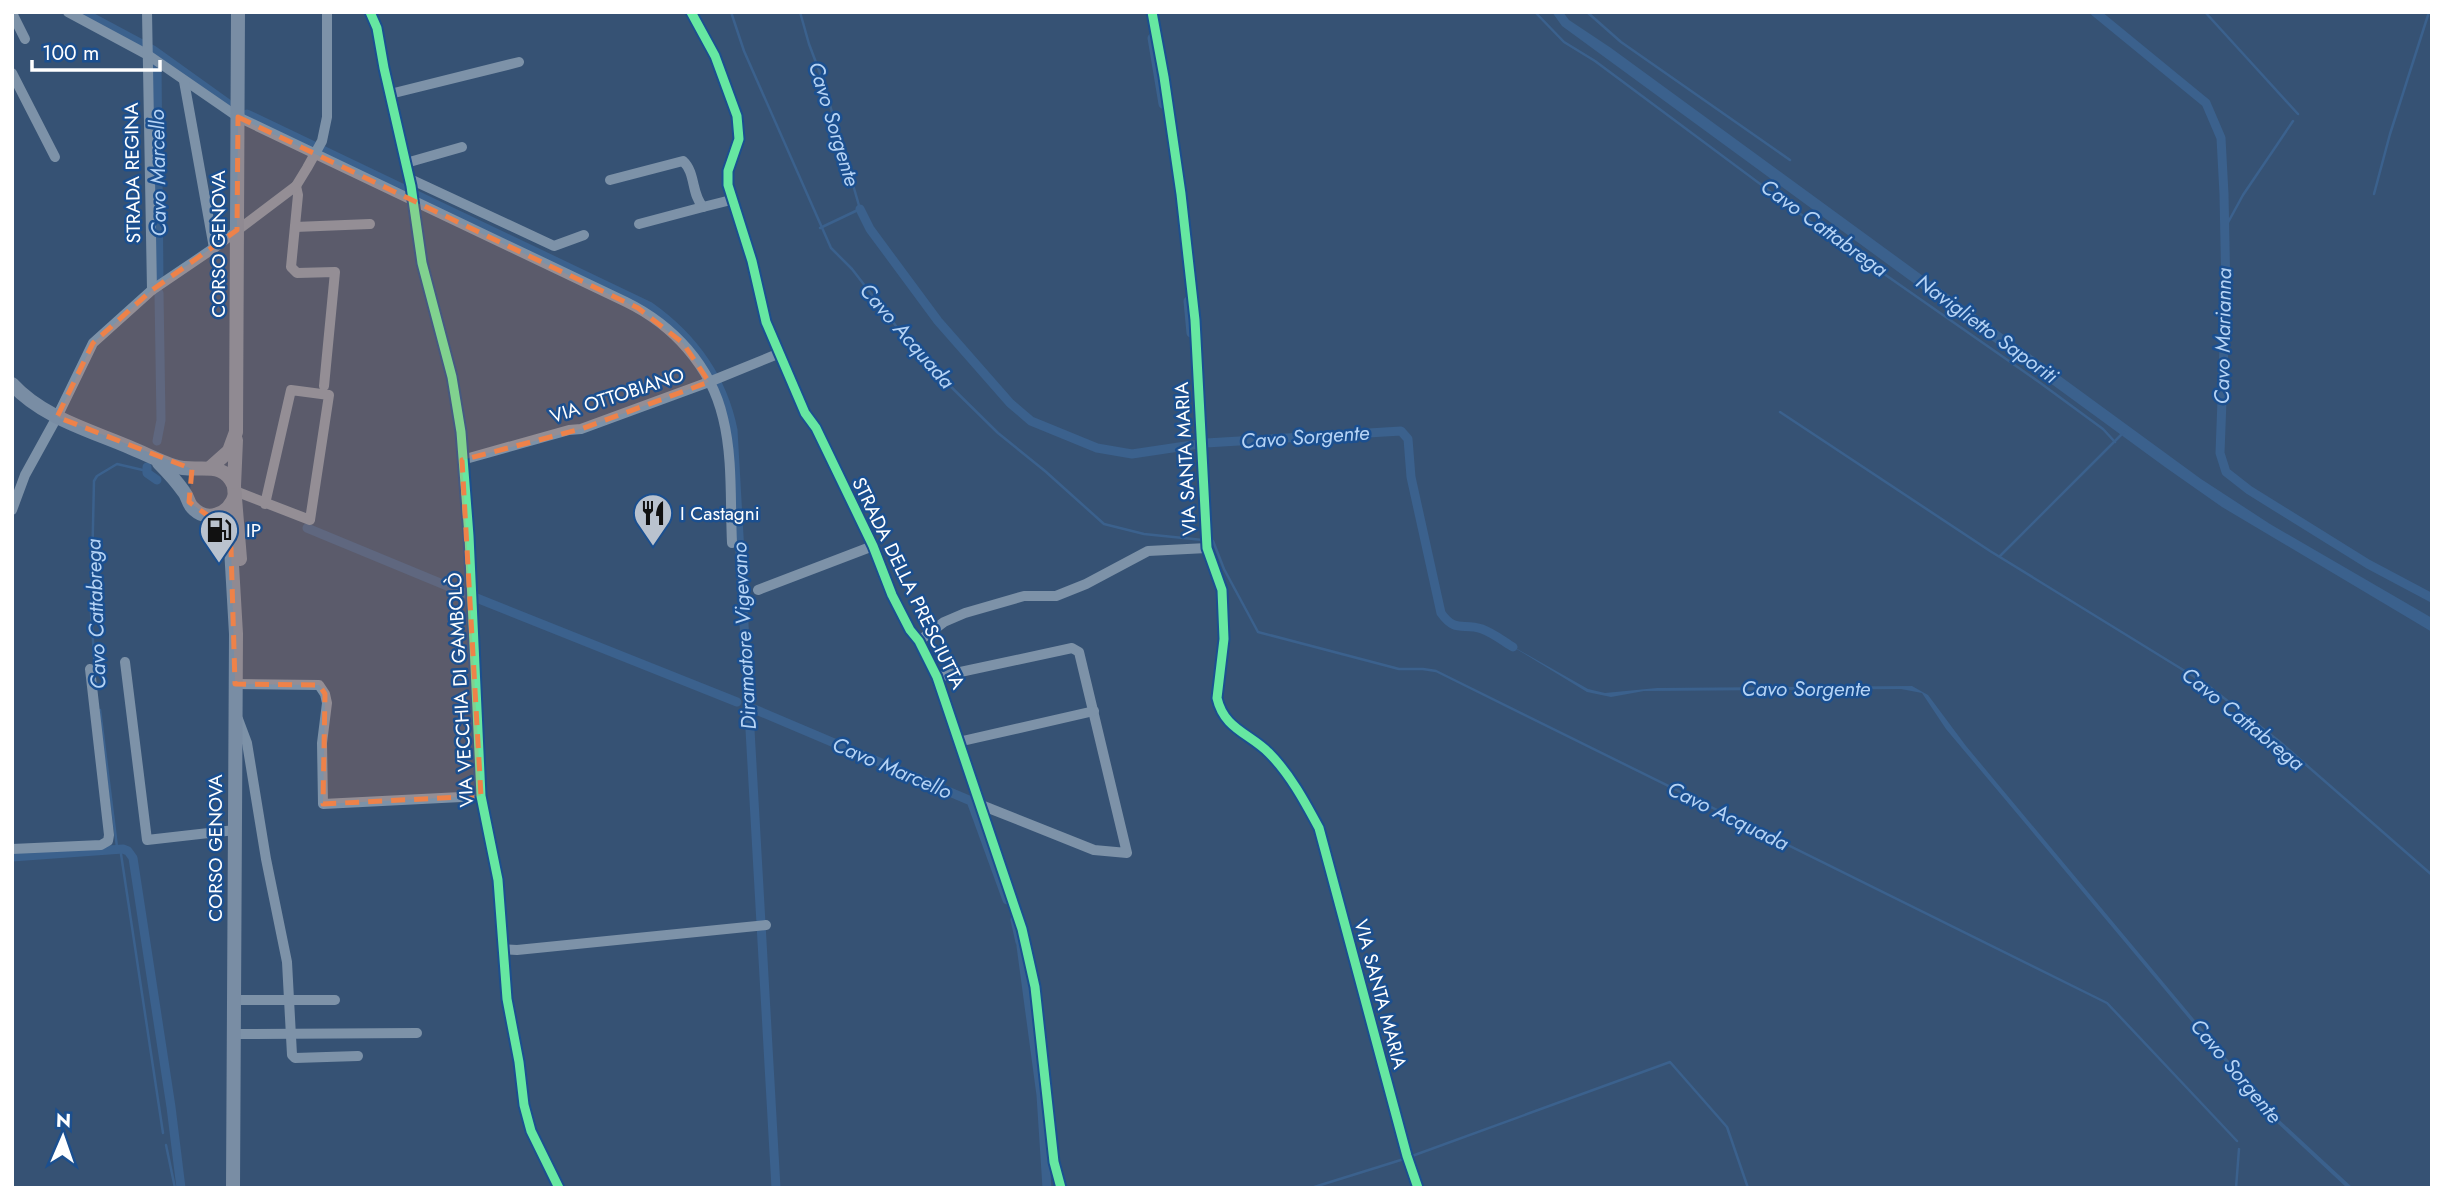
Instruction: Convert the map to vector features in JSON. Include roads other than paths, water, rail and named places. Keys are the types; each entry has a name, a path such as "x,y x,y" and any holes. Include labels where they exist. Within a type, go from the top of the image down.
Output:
{"main road":[{"name":"CORSO GENOVA","path":"233,1188 234,709 241,552 235,490 238,12"},
{"path":"12,384 25,398 57,417 153,457 175,467 226,472 235,490 229,507 212,516 198,512 153,457"},
{"path":"187,496 189,481 229,451 236,432"},
{"name":"CORSO GENOVA","path":"212,516 228,534 231,548 236,634"}],"street":[{"path":"68,12 148,50 184,81 238,117 638,308 672,333 714,380 726,431 732,543"},
{"name":"STRADA REGINA","path":"147,12 152,290"},
{"path":"12,510 25,475 93,343 152,290 214,248 296,186 322,141 327,117 327,12"},
{"name":"VIA VECCHIA DI GAMBOLÒ","path":"370,12 377,28 411,183 422,263 452,377 461,432 470,548 481,796 498,880 507,999 524,1105 537,1146 558,1188"},
{"name":"STRADA DELLA PRESCIUTTA","path":"691,12 715,56 737,116 739,139 728,171 731,200 752,261 766,322 805,413 816,428 873,547 892,595 937,677 1023,929 1031,966 1054,1162 1061,1188"},
{"name":"VIA SANTA MARIA","path":"1152,12 1181,194 1195,320 1207,548 1222,590 1224,639 1217,698 1219,707 1234,729 1269,753 1303,799 1319,828 1407,1156 1418,1188"},
{"path":"12,13 25,39"},
{"path":"390,94 519,62"},
{"path":"12,73 55,157"},
{"path":"184,81 214,248"},
{"path":"406,163 462,147"},
{"path":"610,180 683,161 689,166 698,201 703,206"},
{"path":"411,183 554,246 584,235"},
{"path":"296,186 298,195 291,267 297,273 335,272 324,386"},
{"path":"639,224 731,200"},
{"path":"295,227 370,224"},
{"name":"VIA OTTOBIANO","path":"462,460 581,429 780,353"},
{"path":"235,490 265,504 310,520 329,396 291,390 265,504"},
{"path":"758,590 873,547"},
{"path":"919,640 944,622 965,613 1024,597 1056,596 1086,584 1148,551 1207,548"},
{"path":"937,677 1072,648 1080,652 1127,853 1094,850 981,805"},
{"path":"125,662 146,840 235,830"},
{"path":"12,849 101,845 108,841 90,669"},
{"path":"235,684 319,685 326,694 322,743 323,804 481,796"},
{"path":"234,709 247,743 266,859 287,962 292,1055 295,1058 358,1056"},
{"path":"958,742 1094,712"},
{"path":"502,949 517,950 766,925"},
{"path":"234,1000 335,1000"},
{"path":"234,1034 417,1033"}],"water":[{"name":"Naviglietto Saporiti","path":"1552,12 1563,12 1569,20 2201,479 2270,524 2432,618 2432,632 2222,507 2165,467 1562,26"},
{"path":"1505,642 1588,689 1605,693 1657,688 1912,686 1928,695 1966,746 2274,1115 2353,1188 2347,1188 2275,1121 1946,729 1922,693 1901,689 1644,691 1611,697 1587,692"}],"waterway":[{"name":"Diramatore Vigevano","path":"82,12 153,50 227,103"},
{"name":"Cavo Acquada","path":"731,12 744,51 831,248 852,269 896,326 939,375 998,433 1104,524 1144,534 1203,540"},
{"name":"Cavo Sorgente","path":"800,12 860,209 820,228"},
{"name":"Cavo Cattabrega","path":"1535,12 1564,42 1595,61 1834,239 2039,382 2103,429 2115,442"},
{"path":"1587,12 1621,42 1790,160"},
{"name":"Cavo Marianna","path":"2095,12 2206,103 2221,138 2226,294 2220,453 2226,472 2249,490 2368,564 2432,598"},
{"path":"2205,12 2298,114"},
{"path":"2374,194 2429,12"},
{"path":"1152,38 1163,104"},
{"name":"Cavo Marcello","path":"157,64 159,282"},
{"name":"Diramatore Vigevano","path":"247,114 649,306 692,345 713,375 728,410 733,430 776,1188"},
{"path":"2225,228 2243,195 2293,121"},
{"name":"Cavo Sorgente","path":"860,209 870,229 938,321 1010,403 1031,421 1097,448 1132,454 1199,444"},
{"name":"Cavo Marcello","path":"157,441 161,420 159,293"},
{"path":"1188,301 1191,333"},
{"name":"Cavo Cattabrega","path":"1780,412 1990,551 2206,684 2280,742 2432,875"},
{"name":"Cavo Sorgente","path":"1206,443 1401,431 1408,439 1411,477 1441,613 1451,623 1482,629 1513,647"},
{"name":"Cavo Cattabrega","path":"2000,556 2124,432"},
{"name":"Cavo Cattabrega","path":"95,669 91,613 94,481 97,476 117,464 147,471"},
{"name":"Cavo Marcello","path":"147,467 147,473 157,480"},
{"name":"Cavo Marcello","path":"307,528 469,595"},
{"name":"Cavo Acquada","path":"1210,540 1213,541 1224,569 1258,632 1399,669 1436,671 2107,1003 2237,1141"},
{"name":"Cavo Marcello","path":"474,597 737,702"},
{"name":"Cavo Marcello","path":"754,709 971,801 1007,900"},
{"name":"Cavo Cattabrega","path":"100,710 117,847"},
{"path":"12,857 123,849 133,858 181,1188"},
{"name":"Cavo Cattabrega","path":"121,854 163,1133"},
{"name":"Cavo Marcello","path":"1015,920 1020,942"},
{"name":"Cavo Marcello","path":"1021,946 1041,1095 1047,1188"},
{"path":"1412,1156 1670,1062 1727,1127 1748,1188"},
{"name":"Cavo Cattabrega","path":"166,1145 175,1188"},
{"name":"Cavo Acquada","path":"2236,1188 2239,1149"},
{"path":"1311,1188 1404,1159"}],"place":[{"name":"I Castagni","path":"653,547"},
{"name":"IP","path":"219,564"}]}
